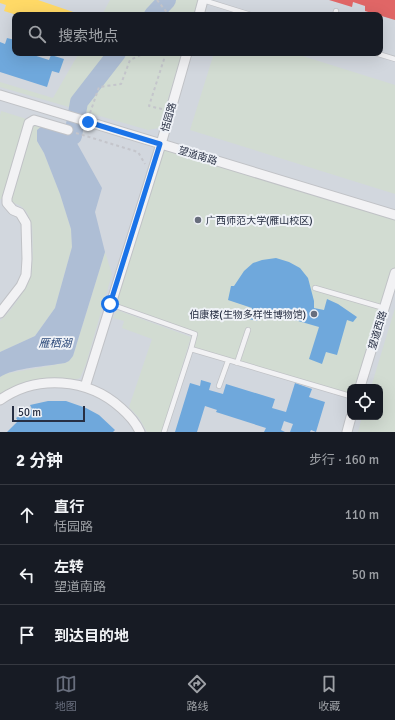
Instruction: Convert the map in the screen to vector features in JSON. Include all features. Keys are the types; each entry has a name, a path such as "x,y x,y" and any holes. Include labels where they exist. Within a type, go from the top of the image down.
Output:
{"street":[{"path":"199,12 203,0"},
{"name":"恬园路","path":"85,387 186,56"},
{"name":"望道南路","path":"1,98 50,110 395,215"},
{"path":"0,313 21,286 26,275 26,223 20,213 13,210 4,202 7,198 30,122 34,120 68,130"},
{"name":"望道西路","path":"361,384 395,272"},
{"path":"0,400 17,390 33,385 55,382 85,387 102,394 114,402 133,420 140,432"},
{"path":"347,432 350,420"}],"lane":[{"path":"203,0 242,12"},
{"path":"220,5 221,0"},
{"path":"383,55 395,59"},
{"path":"315,288 384,308"},
{"path":"110,304 195,334 164,432"},
{"path":"237,363 248,330"},
{"path":"190,349 347,395"},
{"path":"219,386 228,360"}],"path":[{"path":"157,0 167,12"},
{"path":"88,122 100,87 121,84 130,60 138,56"},
{"path":"165,56 149,106 170,111"},
{"path":"81,134 138,152 145,163 143,171"}],"shaded area":[{"name":"广西师范大学(雁山校区)","path":"0,0 395,0 395,432 0,432"},
{"path":"110,0 199,0 195,12 104,12"},
{"path":"77,56 181,56 159,128 148,130 0,87 0,82 53,98"},
{"path":"213,56 303,56 395,85 395,194 190,130"},
{"path":"1,111 52,127 37,141 44,153 60,194 71,229 72,247 55,308 35,336 0,352 0,321 14,306 31,276 33,252 32,227 26,211 17,204 0,199"},
{"path":"161,144 395,215 395,273 361,384 347,384 347,395 191,349 195,335 110,304"},
{"path":"105,252 112,274 86,364 80,378 47,378 33,380 19,385 0,395 0,377 4,374 65,363 73,356"},
{"path":"395,308 395,432 358,432 361,420 383,420 383,384 372,384"},
{"path":"117,310 191,337 162,432 147,432 139,418 129,407 152,339 122,328 124,321 113,318"}],"water":[{"name":"雁栖湖","path":"42,126 52,127 73,136 102,188 95,212 105,252 73,356 69,361 65,363 13,371 0,377 0,352 35,336 55,308 72,247 71,229 60,194 44,153 37,141 37,130"}],"building: 住宅":[{"path":"0,0 38,0 73,12 12,12 12,13 4,11 6,5 0,3"}],"building: 商业":[{"path":"329,0 395,0 395,20 383,16 383,12 365,11 365,6 353,2 352,7"}],"building: 学校":[{"path":"7,38 12,39 12,56 36,56 49,60 51,56 54,56 64,59 59,73 52,71 47,87 0,72 0,42 5,44"},
{"name":"伯康楼(生物多样性博物馆)","path":"276,258 289,262 300,268 308,278 314,301 314,308 324,310 327,299 338,304 357,317 353,322 347,320 337,355 326,352 322,364 309,359 319,327 260,310 257,321 249,319 252,308 228,300 231,286 234,286 244,271 253,263"},
{"path":"201,380 211,383 209,390 223,394 226,384 275,399 272,408 286,412 295,383 312,389 309,397 325,402 316,432 311,430 310,432 290,432 293,424 284,421 281,430 285,432 264,432 266,428 216,412 217,410 205,406 197,432 175,432 190,383 200,386"},
{"path":"48,401 66,401 86,408 99,415 115,430 113,432 7,432 18,421 16,418 32,409 30,405"}],"waterway":[{"path":"156,12 167,0"},
{"path":"73,136 79,102 115,56"}],"place":[{"name":"广西师范大学(雁山校区)","path":"198,220"},
{"name":"伯康楼(生物多样性博物馆)","path":"314,314"}],"route":[{"path":"88,122 160,144 110,304"}]}
